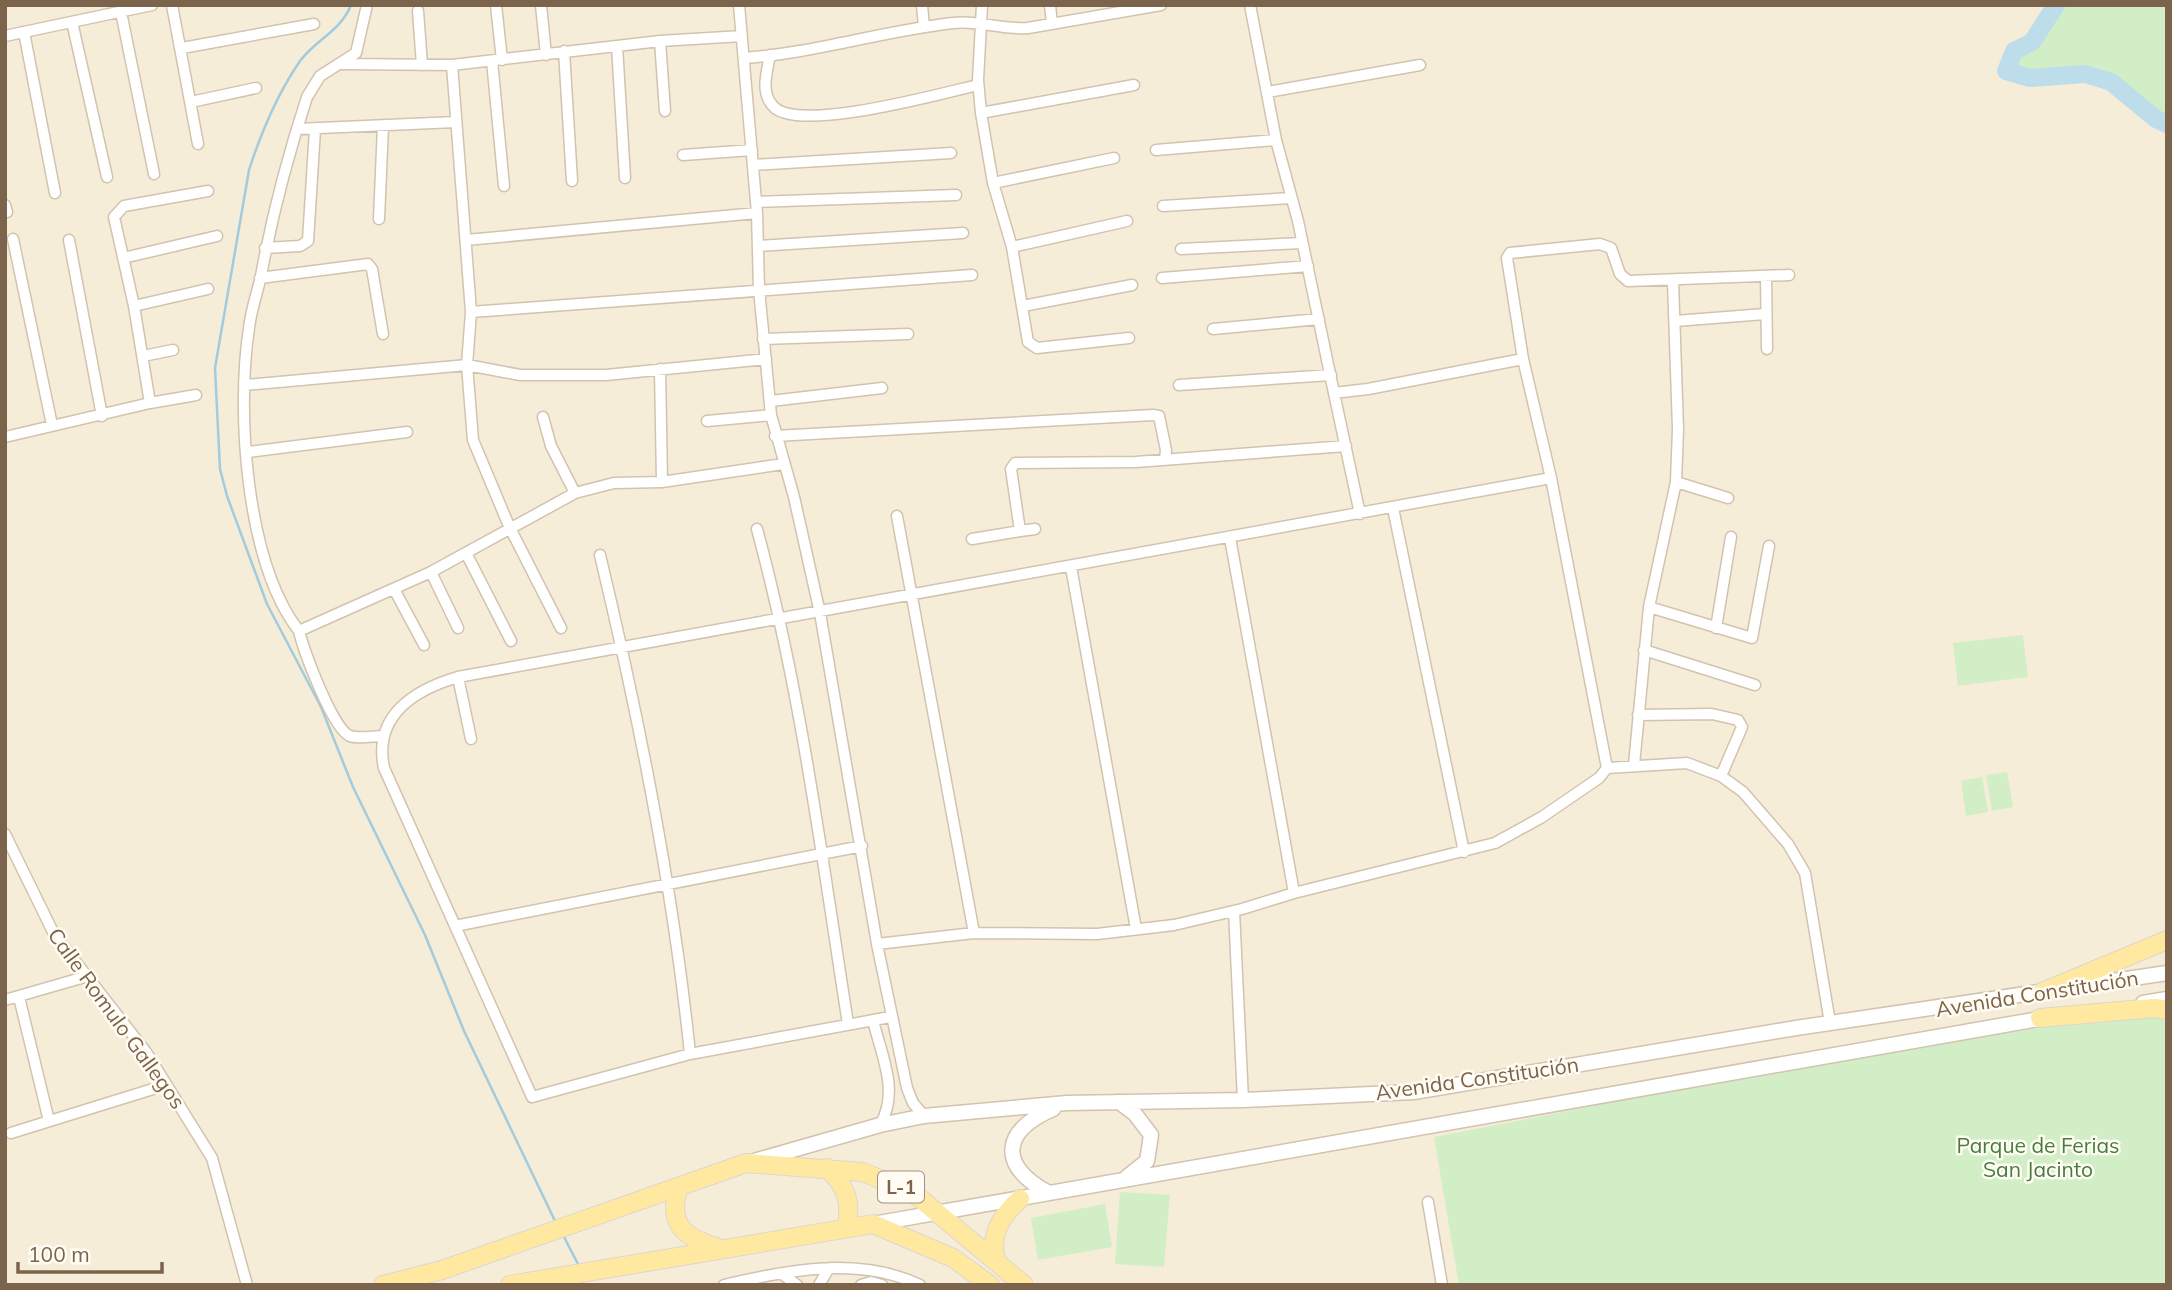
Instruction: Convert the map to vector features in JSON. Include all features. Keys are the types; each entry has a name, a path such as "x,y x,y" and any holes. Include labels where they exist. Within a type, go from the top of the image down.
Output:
{"main road":[{"path":"2042,992 2167,940"},
{"path":"2040,1018 2154,1008 2167,1010"},
{"name":"L-1","path":"383,1285 442,1270 545,1236 746,1163 862,1172 911,1191 1024,1285"},
{"path":"827,1168 839,1180 849,1200 847,1228"},
{"path":"679,1187 675,1200 678,1224 689,1237 720,1248"},
{"path":"996,1259 993,1250 1000,1221 1020,1199"},
{"name":"L-1","path":"510,1285 873,1224 953,1258 990,1285"}],"street":[{"path":"5,36 152,5"},
{"path":"173,5 198,144"},
{"path":"367,5 356,53 320,76 307,97 265,248 248,330 245,385 254,518 262,552 278,595 299,631 325,700 345,733 351,737 383,736"},
{"path":"496,5 504,186"},
{"path":"541,5 546,55"},
{"path":"739,5 757,208 758,289 771,415 794,497 820,613 891,1022 907,1088 913,1102 924,1116"},
{"path":"922,5 924,27"},
{"path":"982,5 978,86 981,113 993,183 1012,247 1028,342 1037,348 1129,338"},
{"path":"1050,5 1052,24"},
{"path":"744,58 824,48 957,22 1010,29 1052,24 1114,8 1161,5"},
{"path":"1250,5 1276,141 1303,243 1360,514"},
{"path":"418,11 422,65"},
{"path":"121,12 154,174"},
{"path":"72,22 107,177"},
{"path":"182,48 314,24"},
{"path":"24,32 55,192"},
{"path":"336,64 452,65 660,41 743,36"},
{"path":"660,41 665,111"},
{"path":"617,46 625,178"},
{"path":"564,51 572,181"},
{"path":"770,55 765,94 773,107 783,114 851,113 978,86"},
{"path":"452,65 471,312 467,365 468,415 473,440 509,526 561,628"},
{"path":"1268,92 1420,65"},
{"path":"981,113 1134,85"},
{"path":"191,102 256,88"},
{"path":"297,129 456,122"},
{"path":"379,219 383,126"},
{"path":"265,248 300,246 308,241 315,129"},
{"path":"1156,150 1276,141"},
{"path":"683,155 752,150"},
{"path":"753,165 951,153"},
{"path":"993,183 1114,158"},
{"path":"150,403 134,306 114,217 118,210 208,191"},
{"path":"466,240 757,208 956,195"},
{"path":"1163,206 1292,198"},
{"path":"1012,247 1128,220"},
{"path":"758,246 963,233"},
{"path":"124,258 217,236"},
{"path":"13,239 52,425"},
{"path":"69,240 102,415"},
{"path":"1181,249 1303,243"},
{"path":"1607,768 1551,478 1523,359 1506,264 1510,253 1600,244 1611,248 1620,274 1628,281 1673,282 1789,275"},
{"path":"260,278 368,264 372,268 383,334"},
{"path":"1162,278 1308,266"},
{"path":"471,312 972,275"},
{"path":"1766,276 1767,349"},
{"path":"1634,765 1639,740 1638,715 1649,607 1676,482 1673,282"},
{"path":"1023,306 1132,285"},
{"path":"134,306 208,289"},
{"path":"1675,321 1766,314"},
{"path":"1213,329 1319,319"},
{"path":"763,339 908,334"},
{"path":"143,356 173,350"},
{"path":"245,385 467,365 529,375 606,375 766,359"},
{"path":"1334,393 1523,359"},
{"path":"660,369 662,482"},
{"path":"1179,385 1331,375"},
{"path":"771,401 882,388"},
{"path":"5,437 195,395"},
{"path":"707,421 771,415"},
{"path":"775,436 1153,415 1159,416 1162,423 1165,459"},
{"path":"543,417 551,446 575,492"},
{"path":"248,452 407,432"},
{"path":"1020,531 1011,469 1015,463 1165,459 1346,446"},
{"path":"299,631 431,572 509,526 575,492 614,484 662,482 783,464"},
{"path":"891,1022 873,1020 690,1054 533,1097 384,768 383,736 388,721 408,699 458,677 1551,478"},
{"path":"1676,482 1728,498"},
{"path":"1393,508 1464,852"},
{"path":"897,516 914,596 974,933"},
{"path":"757,529 782,620 823,853 848,1024"},
{"path":"972,539 1035,529"},
{"path":"1716,628 1731,537"},
{"path":"1230,538 1294,893"},
{"path":"1649,607 1750,639 1753,636 1769,546"},
{"path":"466,553 511,641"},
{"path":"600,555 623,649 666,883 690,1054"},
{"path":"1071,567 1136,929"},
{"path":"431,572 458,628"},
{"path":"394,590 424,645"},
{"path":"1644,650 1755,685"},
{"path":"458,677 471,738"},
{"path":"1638,715 1712,714 1738,720 1742,727 1721,776"},
{"path":"877,944 974,933 1097,934 1234,911 1294,893 1495,843 1522,831 1599,778 1607,768 1687,764 1721,776 1743,793 1788,844 1805,873 1830,1023"},
{"name":"Calle Romulo Gallegos","path":"5,834 46,920 146,1052 212,1157 247,1285"},
{"path":"455,926 862,846"},
{"path":"1234,911 1243,1100"},
{"name":"Avenida Constitución","path":"746,1163 880,1125 924,1116 1067,1103 1243,1100 1413,1091 1830,1023 2167,973"},
{"path":"5,1000 88,976"},
{"path":"19,997 49,1121"},
{"name":"Avenida Constitución","path":"873,1224 2040,1018 2167,999"},
{"path":"873,1020 890,1093 887,1112 880,1125"},
{"path":"876,1033 891,1022"},
{"path":"11,1133 166,1085"},
{"path":"1119,1102 1146,1125 1151,1135 1151,1152 1147,1161 1123,1180"},
{"path":"1049,1194 1022,1175 1017,1166 1014,1138 1032,1118 1067,1103"},
{"path":"1428,1202 1442,1285"},
{"path":"724,1285 846,1266 906,1278 920,1285"},
{"path":"820,1285 829,1268"},
{"path":"782,1274 797,1285"},
{"path":"861,1285 871,1282 882,1285"}],"shaded area":[{"path":"5,5 2167,5 2167,1285 5,1285"}],"green space":[{"path":"2056,5 2167,5 2167,124 2156,119 2111,82 2085,74 2030,78 2006,71 2014,51 2032,42"},
{"path":"2023,635 2028,677 1958,686 1953,643"},
{"path":"2007,772 2013,807 1992,811 1986,775"},
{"path":"1982,777 1988,812 1966,816 1961,781"},
{"name":"Parque de Ferias San Jacinto","path":"2167,1012 2167,1285 1459,1285 1434,1137 1780,1070 2131,1013"},
{"path":"1120,1192 1170,1195 1164,1267 1115,1264"},
{"path":"1105,1204 1112,1247 1038,1260 1031,1218"}],"waterway":[{"path":"351,5 341,22 306,54 292,73 271,114 249,170 215,368 220,469 227,496 267,604 321,707 353,787 425,935 464,1031 556,1223"},
{"path":"2056,5 2032,42 2014,51 2006,71 2030,78 2085,74 2111,82 2156,119 2167,124"},
{"path":"563,1235 579,1266"}]}
